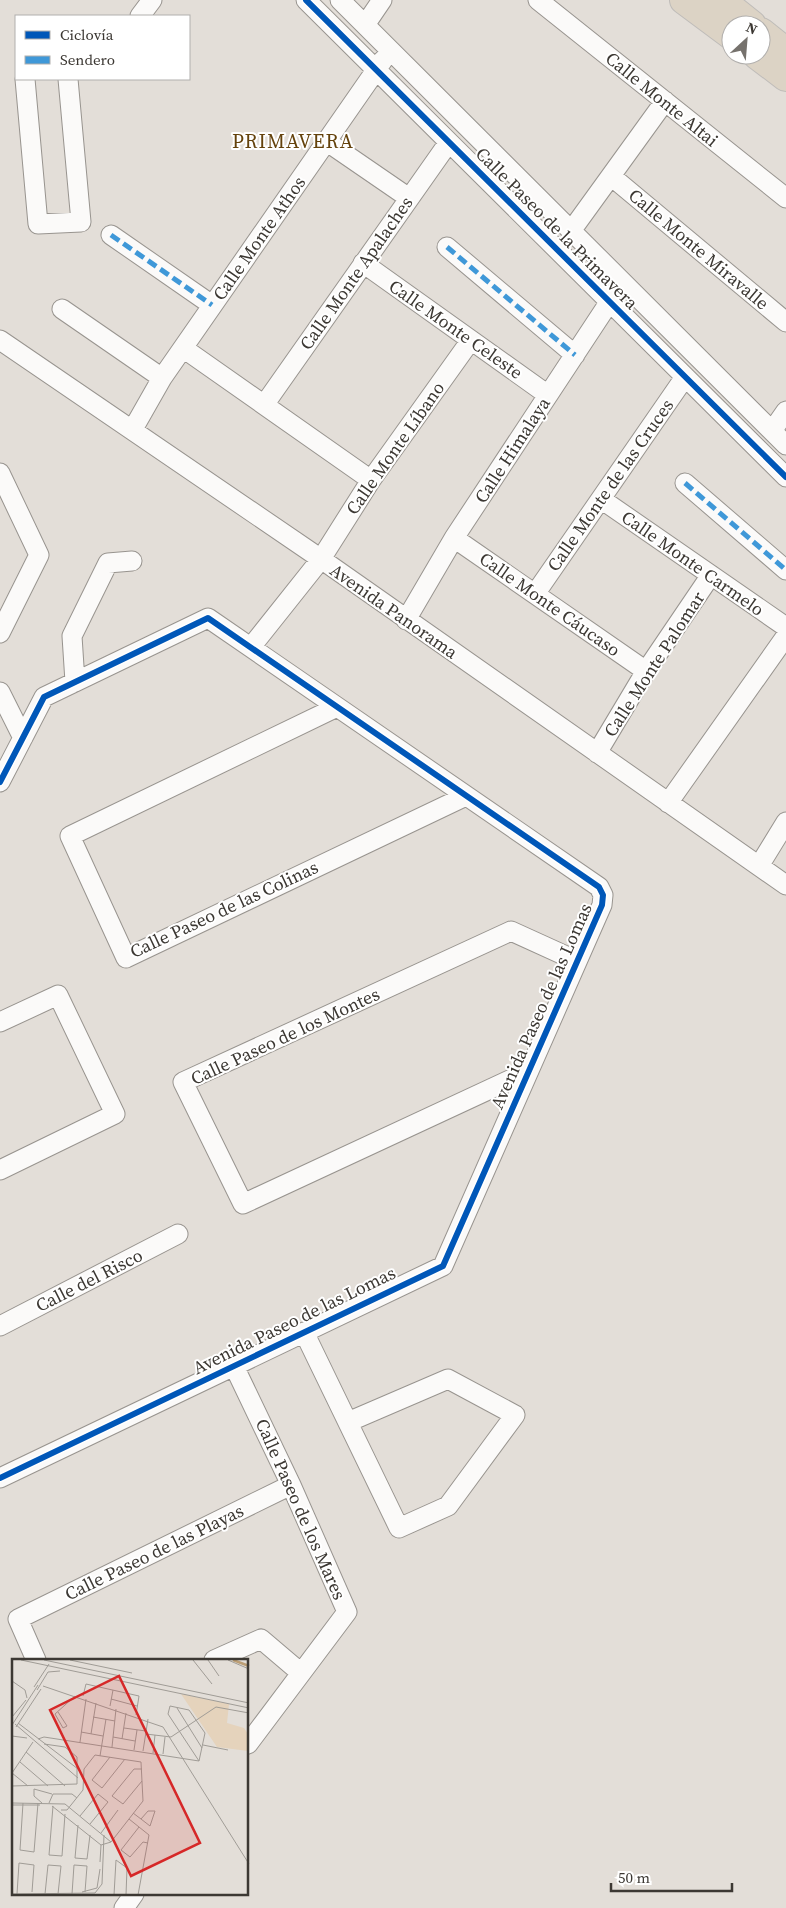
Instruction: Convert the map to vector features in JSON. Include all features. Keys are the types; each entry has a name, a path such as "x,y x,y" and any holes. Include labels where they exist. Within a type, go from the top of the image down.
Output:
{"highway":[{"path":"684,0 721,28"},
{"path":"720,0 739,15"},
{"path":"771,40 786,52"},
{"path":"770,65 786,77"}],"street":[{"path":"141,15 152,0"},
{"name":"Calle Paseo de la Primavera","path":"306,0 786,477"},
{"name":"Calle Paseo de la Primavera","path":"340,0 786,445"},
{"path":"365,25 382,0"},
{"name":"Calle Monte Altai","path":"538,0 786,198"},
{"name":"Calle Monte Athos","path":"133,429 162,378 390,49"},
{"path":"25,80 38,224 81,222 68,80"},
{"path":"572,231 665,101"},
{"path":"326,141 409,198"},
{"name":"Calle Monte Apalaches","path":"264,405 449,142"},
{"name":"Calle Monte Miravalle","path":"611,176 786,322"},
{"path":"111,235 212,305"},
{"path":"447,247 575,355"},
{"name":"Calle Monte Celeste","path":"363,263 548,395"},
{"name":"Calle Himalaya","path":"406,620 454,538 623,282"},
{"path":"62,309 162,378"},
{"name":"Avenida Panorama","path":"0,340 320,558 786,885"},
{"name":"Calle Monte Líbano","path":"251,648 320,558 371,480 471,340"},
{"path":"183,348 371,480"},
{"name":"Calle Monte de las Cruces","path":"535,594 686,377"},
{"path":"772,431 786,411"},
{"path":"0,473 39,555 0,633"},
{"path":"685,483 786,570"},
{"name":"Calle Monte Carmelo","path":"601,499 786,627"},
{"name":"Calle Monte Cáucaso","path":"454,538 646,671"},
{"path":"75,682 72,636 108,563 132,561"},
{"name":"Calle Monte Palomar","path":"597,753 646,671 711,575"},
{"name":"Avenida Paseo de las Lomas","path":"0,782 44,697 208,618 599,887 603,895 602,904 578,961 443,1266 0,1478"},
{"path":"668,802 779,659 786,636"},
{"path":"0,692 23,738"},
{"name":"Calle Paseo de las Colinas","path":"337,707 70,836 126,958 466,796"},
{"path":"759,866 786,822"},
{"name":"Calle Paseo de los Montes","path":"529,1072 243,1204 183,1082 511,931 578,961"},
{"path":"0,1022 58,995 115,1114 0,1170"},
{"name":"Calle del Risco","path":"0,1326 178,1234"},
{"path":"304,1332 399,1528 448,1506 515,1415 448,1379 348,1422"},
{"name":"Calle Paseo de los Mares","path":"234,1366 291,1485 347,1612 249,1743"},
{"name":"Calle Paseo de las Playas","path":"36,1659 18,1619 291,1485"},
{"path":"216,1659 261,1639 301,1673"},
{"path":"124,1908 133,1896"}],"marked path":[{"path":"111,235 212,305"},
{"path":"447,247 575,355"},
{"path":"685,483 786,570"}],"cycle path":[{"path":"306,0 786,477"},
{"path":"0,782 44,697 208,618 599,887 603,895 602,905 443,1266 0,1478"}],"district":[{"name":"PRIMAVERA","path":"293,141"}]}
